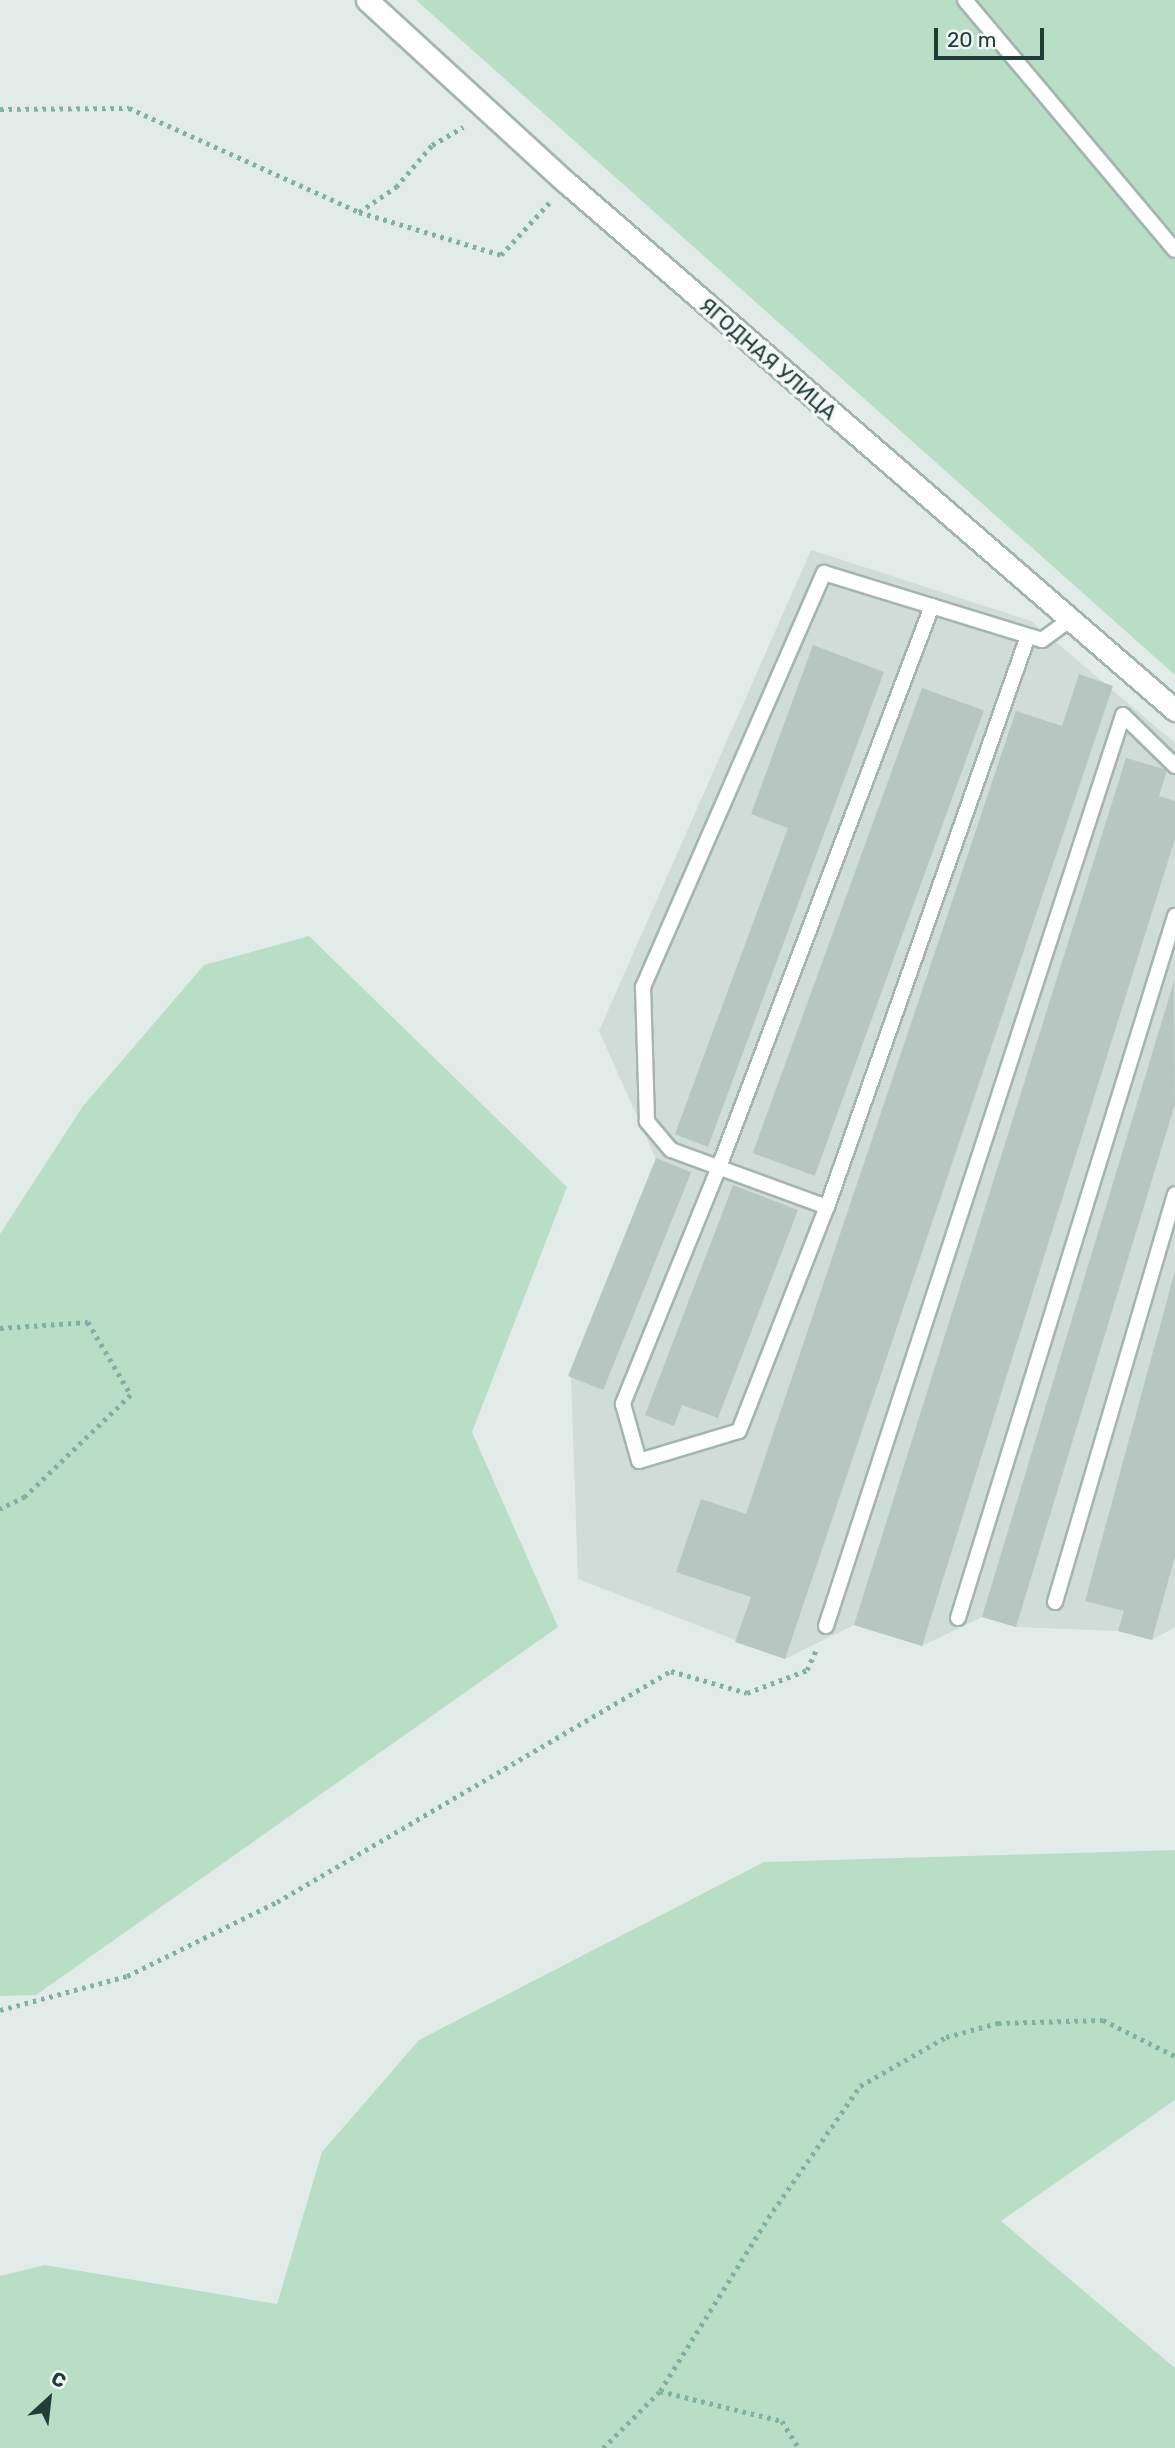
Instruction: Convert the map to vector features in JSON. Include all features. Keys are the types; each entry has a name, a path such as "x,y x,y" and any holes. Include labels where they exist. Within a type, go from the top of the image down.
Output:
{"street":[{"name":"ЯГОДНАЯ УЛИЦА","path":"367,0 567,183 1068,621 1175,710"}],"lane":[{"path":"965,0 1175,250"},
{"path":"827,1207 671,1150 647,1121 643,987 824,573 1042,640 1068,621"},
{"path":"932,606 719,1167 623,1404 639,1461 739,1432 827,1207 1028,636"},
{"path":"826,1626 1123,715 1175,766"},
{"path":"958,1618 1175,916"},
{"path":"1055,1602 1175,1194"}],"path":[{"path":"0,109 129,108 359,212 501,255 567,183"},
{"path":"359,212 396,187 432,145 490,112"},
{"path":"0,1328 88,1322 131,1395 24,1497 0,1509"},
{"path":"0,2010 127,1976 277,1902 671,1671 747,1693 807,1670 826,1626"},
{"path":"603,2448 660,2391 768,2218 860,2086 946,2037 998,2023 1103,2020 1175,2056"},
{"path":"660,2391 782,2421 799,2448"}],"shaded area":[{"path":"811,550 1031,621 1175,743 1175,1627 1152,1640 1118,1631 1016,1627 982,1617 922,1646 854,1625 785,1659 578,1579 571,1377 656,1159 599,1031"}],"green space":[{"path":"416,0 1175,0 1175,675"},
{"path":"309,936 567,1187 472,1432 558,1627 36,1995 0,1996 0,1234 83,1106 204,965"},
{"path":"1175,1850 1175,2100 1001,2221 1175,2368 1175,2448 0,2448 0,2276 45,2265 277,2304 322,2152 419,2040 764,1862"}],"building":[{"path":"813,645 884,672 708,1147 675,1134 788,828 751,814"},
{"path":"1079,674 1113,686 785,1659 735,1642 751,1597 676,1572 701,1499 746,1514 1016,711 1062,726"},
{"path":"922,688 984,711 815,1176 753,1153"},
{"path":"1126,758 1167,770 1159,796 1175,801 1175,839 922,1646 854,1625"},
{"path":"1174,981 1175,1104 1016,1627 982,1617"},
{"path":"656,1158 691,1172 603,1390 568,1376"},
{"path":"733,1185 798,1210 718,1418 682,1405 674,1426 645,1415"},
{"path":"1175,1271 1175,1556 1152,1640 1118,1631 1124,1611 1085,1601"}]}
